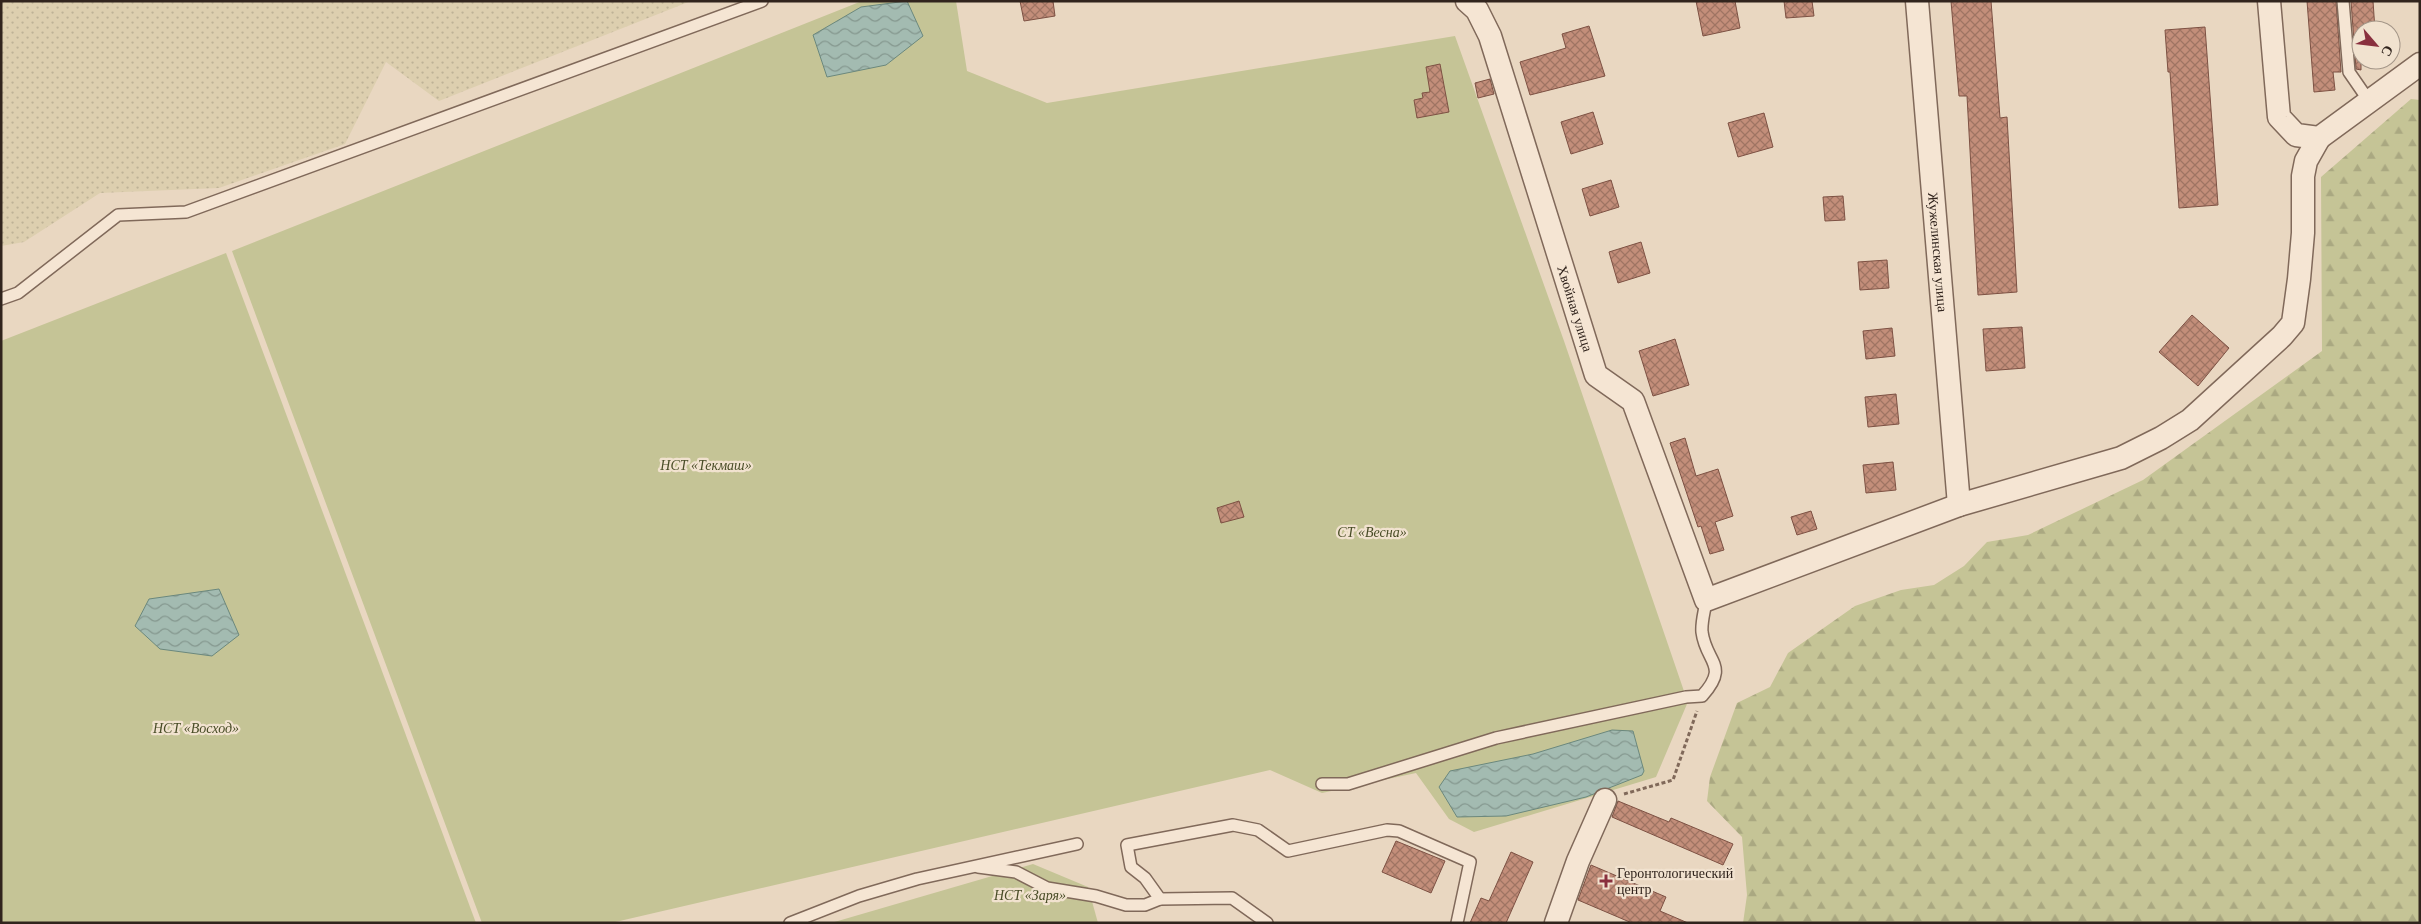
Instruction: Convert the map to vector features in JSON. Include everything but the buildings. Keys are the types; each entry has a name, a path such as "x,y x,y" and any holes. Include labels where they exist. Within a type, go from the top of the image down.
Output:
{"street":[{"name":"Хвойная улица","path":"1467,1 1477,10 1490,36 1596,375 1632,401 1706,600"},
{"name":"Жужелинская улица","path":"1917,1 1958,505"},
{"path":"2268,1 2280,117 2296,136 2319,138"},
{"path":"1706,600 1958,505 2121,458 2161,438 2190,420 2282,336 2293,323 2303,233 2303,176 2306,161 2319,138 2420,64"},
{"path":"1556,923 1578,860 1605,800"}],"lane":[{"path":"1,300 18,293 118,215 186,212 762,1"},
{"path":"2343,1 2349,72 2370,101"},
{"path":"1322,784 1348,784 1496,738 1686,697 1702,696 1712,685 1717,670 1702,631 1706,600"},
{"path":"1160,899 1145,878 1131,867 1127,845 1233,825 1258,830 1288,851 1387,830 1399,831 1470,862 1457,923"},
{"path":"790,923 868,894 917,879 1077,844"},
{"path":"978,867 1016,872 1047,888 1096,896 1126,905 1145,905 1160,899 1232,898 1267,923"}],"path":[{"path":"1605,800 1673,780 1702,696"}],"shaded area":[{"path":"1,1 691,1 439,101 386,62 345,144 219,188 100,193 24,242 1,246"}],"green space":[{"name":"НСТ «Текмаш»","path":"862,1 956,1 967,71 1047,103 1455,36 1564,341 1686,697 1687,704 1656,777 1474,832 1449,819 1416,773 1322,793 1270,770 611,923 482,923 232,251"},
{"path":"2411,99 2420,100 2420,923 1743,923 1747,895 1742,837 1707,801 1710,777 1737,703 1770,687 1788,653 1855,606 1901,590 1934,585 1964,566 1987,542 2028,535 2143,480 2322,351 2321,177"},
{"name":"НСТ «Восход»","path":"226,253 476,923 1,923 1,341"},
{"name":"НСТ «Заря»","path":"1033,864 1088,887 1098,923 831,923"}],"water":[{"path":"907,1 923,36 886,65 827,77 813,35 861,7"},
{"path":"219,589 239,635 212,656 160,649 135,626 149,599"},
{"path":"1612,730 1633,731 1644,771 1642,775 1586,797 1506,816 1457,817 1439,787 1450,771 1533,754"}],"place":[{"name":"Геронтологический центр","path":"1606,881"}],"park label":[{"name":"СТ «Весна»","path":"1372,532"}]}
